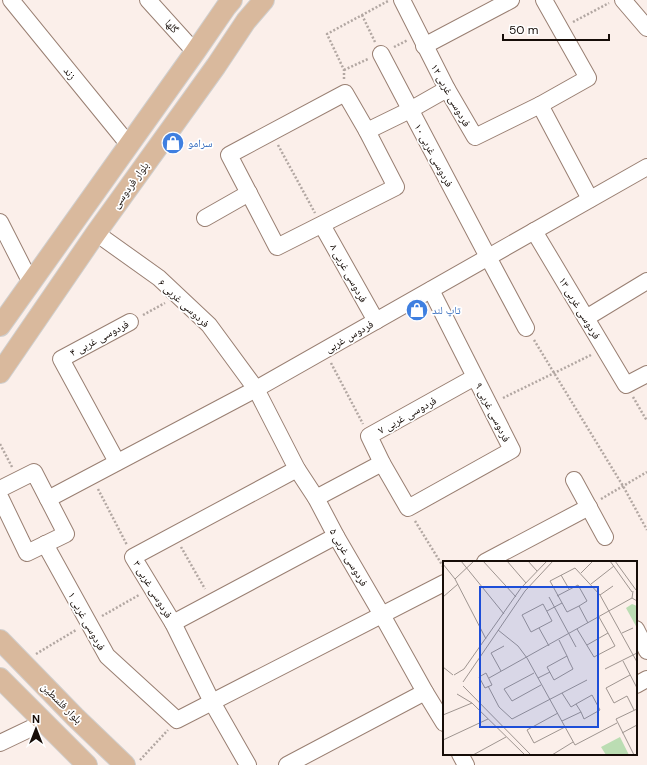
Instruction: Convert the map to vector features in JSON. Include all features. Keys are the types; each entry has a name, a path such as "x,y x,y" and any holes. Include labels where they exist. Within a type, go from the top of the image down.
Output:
{"main road":[{"path":"0,326 232,0"},
{"name":"بلوار فردوسی","path":"0,373 96,233 216,66 246,21 264,0"},
{"name":"بلوار فلسطین","path":"0,640 75,717 125,765"},
{"path":"0,678 87,765"}],"street":[{"name":"زند","path":"11,0 129,145"},
{"name":"گلها","path":"148,0 195,52"},
{"name":"فردوسی غربی ۱۲","path":"402,0 424,46 475,137 540,105"},
{"path":"424,46 487,6 511,0"},
{"path":"544,0 588,78 540,105 590,199"},
{"path":"623,0 647,28"},
{"name":"فردوسی غربی ۱۰","path":"381,54 526,328"},
{"path":"367,131 410,110 447,89"},
{"path":"345,93 367,131 396,186 277,247 229,155 345,93"},
{"name":"فردوس غربی","path":"48,499 256,389 647,167"},
{"path":"205,218 249,193"},
{"path":"0,222 31,283"},
{"name":"فردوسی غربی ۸","path":"322,225 376,321"},
{"name":"فردوسی غربی ۱۳","path":"534,231 626,385"},
{"name":"فردوسی غربی ۶","path":"96,233 159,278 209,325 256,389"},
{"path":"586,318 647,281"},
{"name":"فردوسی غربی ۹","path":"408,508 512,450 431,290"},
{"name":"فردوسی غربی ۴","path":"117,462 61,359 130,322"},
{"path":"626,385 647,374"},
{"name":"فردوسی غربی ۷","path":"408,508 382,463 369,436 475,377"},
{"name":"فردوسی غربی ۵","path":"256,389 297,469 316,498 336,536 443,722"},
{"path":"316,498 382,463"},
{"name":"فردوسی غربی ۳","path":"297,469 133,557 173,623 336,536"},
{"path":"0,489 34,472 66,534 27,553 0,498"},
{"path":"574,480 606,537"},
{"path":"487,561 589,507"},
{"name":"فردوسی غربی ۱","path":"45,544 107,656 177,720"},
{"path":"177,720 443,584"},
{"path":"173,623 212,702 248,765"},
{"path":"637,631 647,651"},
{"path":"637,684 647,679"},
{"path":"287,765 425,692"},
{"path":"0,743 44,722"},
{"path":"461,755 466,765"}],"path":[{"path":"345,93 344,70 328,34 390,0"},
{"path":"560,28 615,0"},
{"path":"362,15 381,54"},
{"path":"272,132 322,225"},
{"name":"فردوسی غربی ۴","path":"130,322 178,296"},
{"path":"526,328 623,486 647,530"},
{"path":"490,405 604,348"},
{"path":"324,350 369,436"},
{"path":"626,385 647,421"},
{"path":"0,444 19,480"},
{"path":"589,507 647,472"},
{"path":"91,476 133,557"},
{"path":"408,508 443,566"},
{"path":"174,535 213,602"},
{"path":"136,765 177,720"}],"place":[{"name":"سرامو","path":"173,143"},
{"name":"تاپ لند","path":"417,310"}]}
